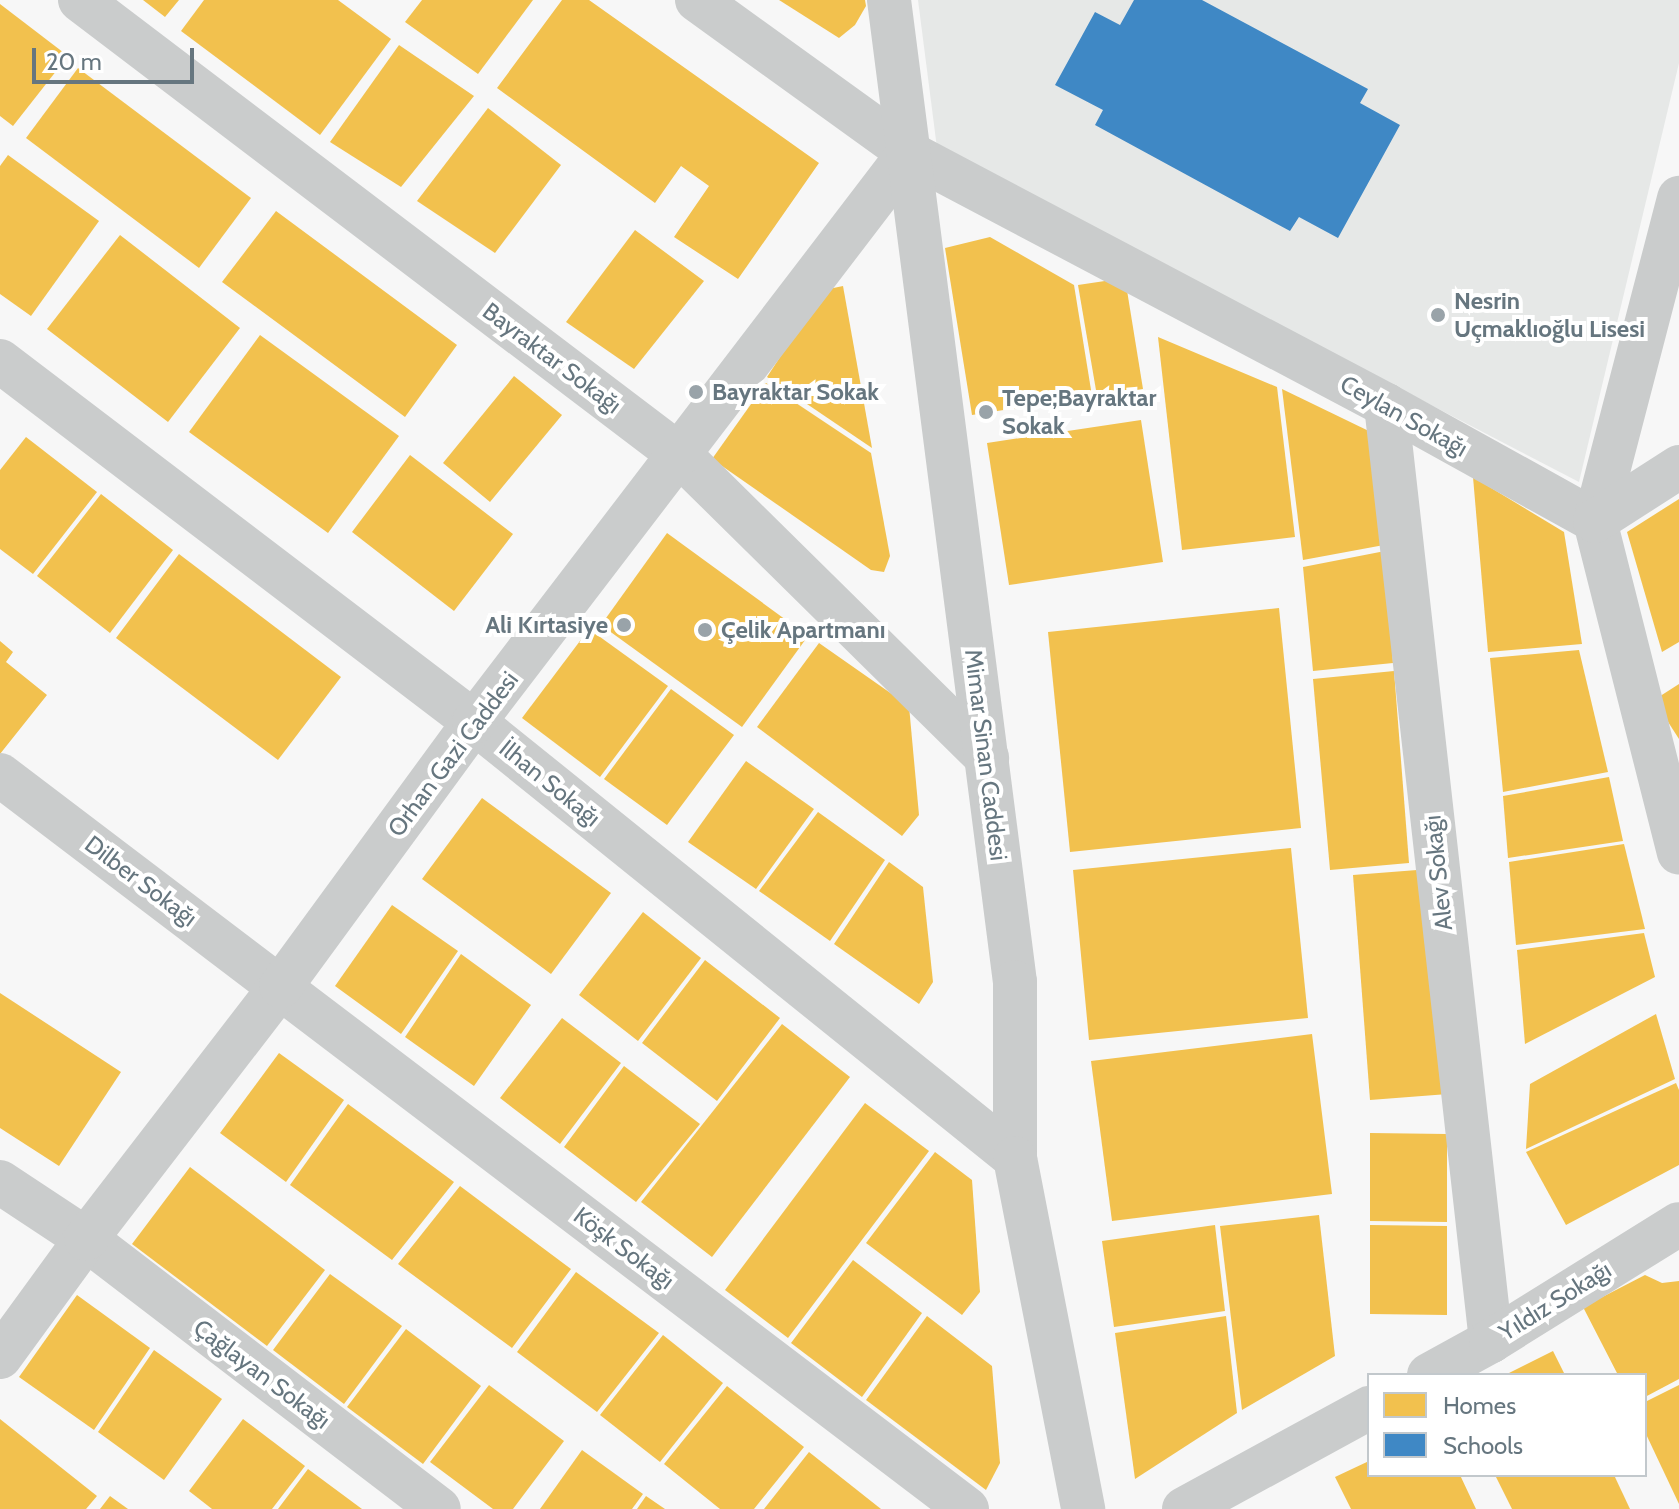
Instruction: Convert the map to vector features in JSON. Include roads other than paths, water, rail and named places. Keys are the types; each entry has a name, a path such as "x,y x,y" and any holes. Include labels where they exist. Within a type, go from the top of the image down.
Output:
{"street":[{"name":"Bayraktar Sokağı","path":"80,0 681,456 987,758"},
{"name":"Ceylan Sokağı","path":"697,0 909,153 1386,405 1595,521"},
{"name":"Mimar Sinan Caddesi","path":"889,0 1015,982 1015,1158 1083,1509"},
{"name":"Orhan Gazi Caddesi","path":"0,1357 86,1239 281,986 474,722 681,456 909,153"},
{"path":"1679,198 1595,521 1679,853"},
{"name":"İlhan Sokağı","path":"0,361 474,722 1015,1158"},
{"name":"Alev Sokağı","path":"1386,405 1491,1341"},
{"path":"1595,521 1679,467"},
{"name":"Dilber Sokağı","path":"0,775 281,986"},
{"name":"Köşk Sokağı","path":"281,986 967,1509"},
{"name":"Çağlayan Sokağı","path":"0,1182 86,1239 439,1509"},
{"name":"Yıldız Sokağı","path":"1433,1373 1491,1341 1679,1224"},
{"path":"1184,1509 1367,1409"}],"place":[{"name":"Nesrin Uçmaklıoğlu Lisesi","path":"1438,315"},
{"name":"Bayraktar Sokak","path":"696,392"},
{"name":"Tepe;Bayraktar Sokak","path":"986,412"},
{"name":"Ali Kırtasiye","path":"624,625"},
{"name":"Çelik Apartmanı","path":"705,630"}]}
